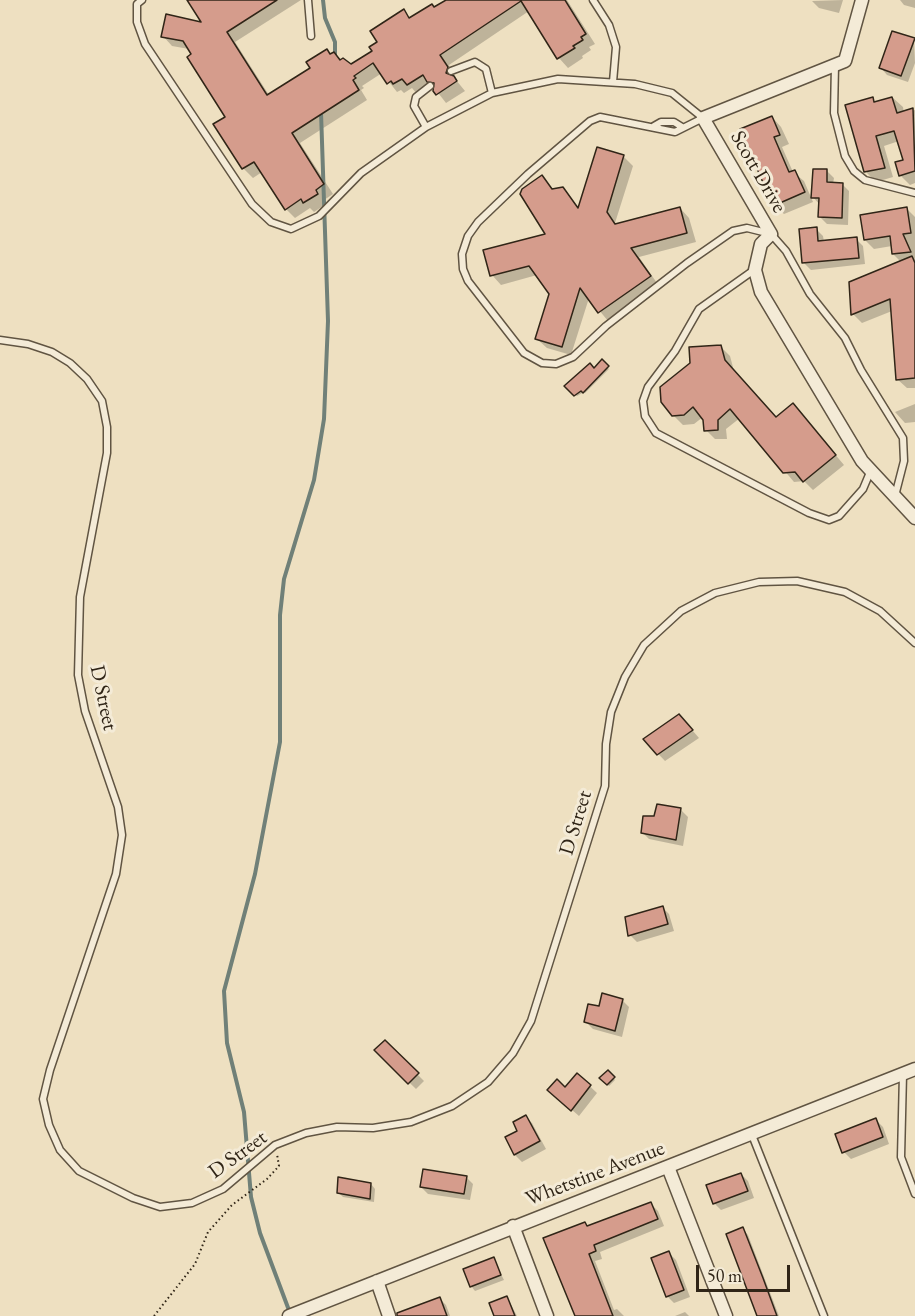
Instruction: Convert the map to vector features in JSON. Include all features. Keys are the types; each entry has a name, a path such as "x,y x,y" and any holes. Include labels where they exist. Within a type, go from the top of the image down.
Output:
{"street":[{"path":"835,65 845,61 862,0"},
{"name":"Scott Drive","path":"755,270 761,244 771,234 703,118 835,65"},
{"path":"755,270 761,292 862,461 915,518"},
{"name":"Whetstine Avenue","path":"289,1316 513,1226 752,1135 909,1071"},
{"path":"668,1167 726,1316"},
{"path":"513,1226 547,1316"},
{"path":"377,1281 389,1316"}],"lane":[{"path":"142,0 137,4 137,22 145,44 252,204 271,222 291,229 319,216 361,173 426,126 492,93 558,79 635,84 672,93 703,118 682,127 674,122 661,122 654,126 600,117 590,121 528,174 478,222 468,236 462,254 463,269 468,281 524,353 542,363 556,364 573,357 606,326 733,231 747,228 771,234 786,251 810,294 845,338 861,370 903,438 904,461 895,496"},
{"path":"308,0 311,36"},
{"path":"594,0 609,25 616,46 613,82"},
{"path":"451,71 475,62 486,69 492,93"},
{"path":"835,65 834,113 845,156 854,171 865,180 915,193"},
{"path":"426,126 414,106 416,97 430,86"},
{"path":"755,270 699,309 675,351 648,387 643,401 645,416 656,433 809,513 829,520 839,516 863,489 871,470"},
{"name":"D Street","path":"0,340 28,344 52,352 70,363 87,379 102,401 107,427 107,453 80,597 78,675 85,711 118,807 122,835 116,874 50,1070 43,1099 49,1125 60,1150 79,1171 134,1198 160,1206 192,1203 223,1190 275,1145 306,1133 338,1127 373,1128 411,1122 452,1106 488,1082 513,1053 531,1021 605,786 606,744 611,712 625,677 644,645 681,610 715,593 759,582 797,581 845,592 880,611 915,643"},
{"path":"909,1071 901,1157 915,1194"},
{"path":"752,1135 824,1316"}],"path":[{"path":"154,1316 195,1264 208,1232 232,1205 267,1179 279,1166 275,1145"}],"building":[{"path":"187,0 277,0 227,32 267,95 310,68 306,62 327,49 330,54 334,52 340,60 343,58 351,64 372,51 369,47 377,42 370,31 404,9 409,18 432,4 434,7 446,0 565,0 586,34 581,37 583,40 573,46 575,48 557,59 521,1 440,55 448,67 446,73 454,76 457,81 436,95 433,91 434,83 427,82 423,75 407,85 402,79 393,84 391,81 387,84 373,63 354,76 356,78 353,80 359,90 292,133 324,184 316,190 318,194 303,203 301,199 285,210 254,162 242,169 213,124 225,117 187,57 191,54 183,41 161,37 166,14 201,22"},
{"path":"892,31 915,38 901,76 879,68"},
{"path":"873,97 874,102 892,97 897,113 913,108 915,171 899,176 895,162 903,160 894,131 876,136 885,168 864,172 845,105"},
{"path":"772,116 780,135 774,137 789,172 795,170 805,192 773,206 740,129"},
{"path":"597,147 624,155 607,212 615,224 680,207 687,233 631,248 651,276 598,313 580,288 562,347 535,339 549,294 529,266 490,276 483,250 545,234 520,194 522,189 542,175 552,189 563,187 578,208"},
{"path":"813,169 827,169 827,182 843,183 842,218 818,217 819,198 811,198"},
{"path":"907,207 911,233 903,234 911,252 892,254 890,236 864,240 860,215"},
{"path":"817,227 818,241 857,237 859,258 802,263 799,229"},
{"path":"912,256 915,263 915,378 896,380 890,299 851,315 849,282"},
{"path":"721,345 725,360 776,417 793,403 836,455 803,482 795,472 783,473 730,409 718,420 718,430 704,431 703,420 693,407 684,415 672,416 661,402 660,387 690,363 689,347"},
{"path":"602,359 609,366 583,393 581,391 574,396 564,386 590,363 594,368"},
{"path":"679,714 693,730 657,755 643,739"},
{"path":"657,804 681,808 676,840 641,833 643,816 654,816"},
{"path":"663,906 668,924 628,936 625,917"},
{"path":"602,993 623,999 615,1031 584,1022 588,1004 599,1006"},
{"path":"385,1040 419,1073 408,1084 374,1050"},
{"path":"608,1070 615,1077 607,1085 599,1078"},
{"path":"577,1073 591,1085 571,1111 547,1090 557,1079 565,1087"},
{"path":"526,1115 540,1141 514,1155 505,1137 517,1131 513,1122"},
{"path":"876,1118 883,1137 842,1153 835,1134"},
{"path":"423,1169 467,1176 464,1194 420,1187"},
{"path":"741,1173 748,1191 713,1204 706,1185"},
{"path":"338,1177 371,1183 370,1199 337,1193"},
{"path":"651,1202 658,1219 594,1245 596,1251 589,1254 613,1316 575,1316 543,1238 585,1222 587,1226"},
{"path":"743,1227 777,1316 757,1316 726,1234"},
{"path":"669,1251 684,1290 666,1297 651,1258"},
{"path":"494,1257 501,1275 470,1287 463,1269"},
{"path":"507,1296 515,1316 494,1316 489,1303"},
{"path":"440,1297 447,1316 397,1316 397,1313"}],"waterway":[{"path":"323,0 325,18 335,42 335,57"},
{"path":"290,1313 260,1233 251,1197 244,1112 227,1043 224,991 255,874 280,742 280,615 284,579 314,480 324,419 328,321 321,112"}]}
